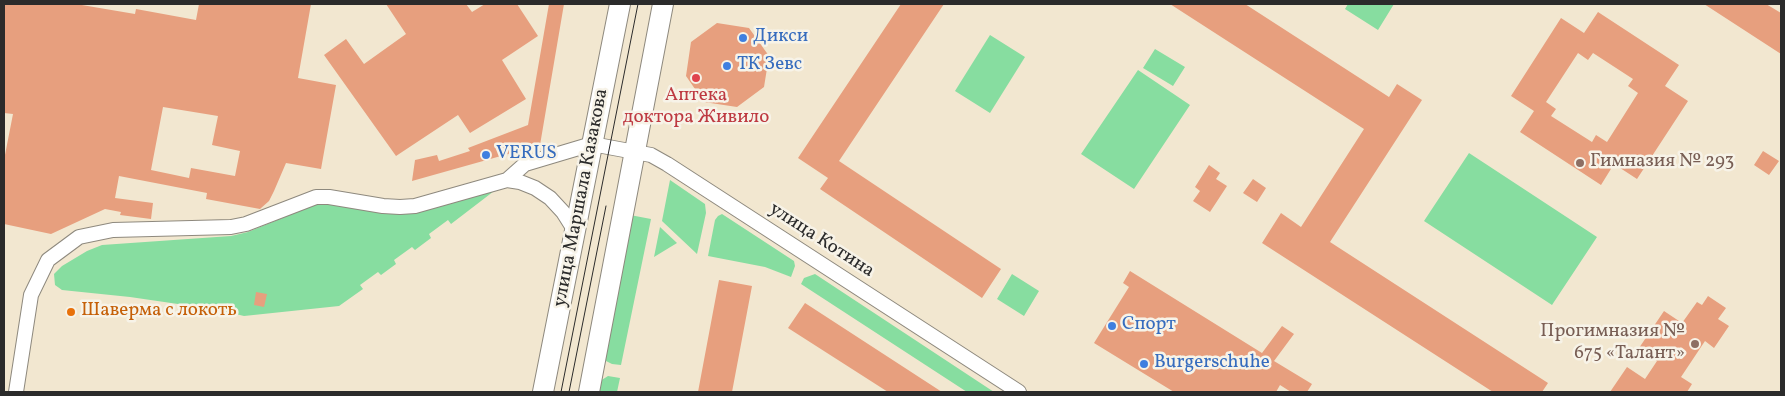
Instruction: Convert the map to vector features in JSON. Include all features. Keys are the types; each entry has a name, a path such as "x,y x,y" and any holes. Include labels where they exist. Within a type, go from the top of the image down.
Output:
{"main road":[{"name":"улица Маршала Казакова","path":"544,392 620,4"},
{"path":"589,392 663,4"}],"street":[{"name":"улица Котина","path":"592,144 651,155 668,164 1019,392"},
{"path":"507,180 525,164 592,144"},
{"path":"16,392 30,295 48,260 79,237 112,230 231,227 246,224 316,197 330,197 383,206 415,206 507,180 520,182 535,188 550,198 563,212 575,231"}],"green space":[{"path":"1348,4 1394,4 1378,30 1345,9"},
{"path":"990,35 1025,57 990,113 955,91"},
{"path":"1155,49 1185,67 1173,86 1143,68"},
{"path":"1138,70 1190,105 1134,189 1081,154"},
{"path":"1469,153 1597,237 1552,305 1424,221"},
{"path":"670,180 705,204 706,213 697,254 662,221"},
{"path":"498,188 451,224 448,220 429,234 431,238 415,250 412,247 394,260 396,264 381,275 378,272 360,285 363,289 339,306 244,316 219,310 130,297 62,290 55,285 54,274 62,266 87,251 102,245 231,236 248,232 319,203 400,214 414,213"},
{"path":"722,214 794,261 795,266 791,277 765,267 708,256 715,220"},
{"path":"630,215 651,219 621,365 612,364 602,359"},
{"path":"660,227 677,243 654,257"},
{"path":"815,274 994,392 967,392 801,284 804,278"},
{"path":"1012,274 1039,291 1024,316 997,299"},
{"path":"608,376 620,378 617,392 596,392 597,383"}],"building":[{"path":"4,4 76,4 135,14 136,9 196,20 199,4 311,4 298,78 336,85 321,169 286,163 269,201 260,209 206,199 207,193 119,176 115,198 153,203 151,219 120,215 121,212 105,209 51,234 4,224 4,160 13,114 4,113","holes":["163,107 218,116 212,145 240,151 235,176 191,168 189,178 151,170"]},
{"path":"386,4 466,4 472,12 485,4 517,4 538,36 502,60 526,99 470,133 458,115 396,156 324,55 346,39 364,64 406,34"},
{"path":"549,4 564,4 540,145 412,181 415,160 437,155 439,161 470,151 468,148 528,125"},
{"path":"901,4 944,4 839,161 1001,269 982,298 820,189 828,178 798,158"},
{"path":"1170,4 1245,4 1389,97 1397,84 1422,100 1330,242 1548,383 1542,392 1493,392 1262,243 1281,213 1301,227 1364,129"},
{"path":"1704,4 1766,4 1781,13 1781,54"},
{"path":"1598,12 1679,65 1665,86 1688,101 1637,179 1614,164 1601,185 1520,132 1534,111 1511,96 1561,18 1584,33","holes":["1578,53 1588,60 1593,53 1633,79 1628,86 1638,93 1607,142 1596,135 1592,142 1551,116 1556,109 1546,102"]},
{"name":"ТК Зевс","path":"717,23 749,28 769,56 764,87 737,107 704,102 686,76 691,42"},
{"path":"1763,151 1779,161 1769,175 1754,165"},
{"path":"1209,165 1220,173 1216,179 1227,186 1210,212 1193,201 1200,191 1195,187"},
{"path":"1253,179 1266,188 1257,202 1243,193"},
{"path":"1130,271 1262,353 1282,326 1294,334 1274,361 1312,384 1307,392 1291,392 1280,385 1276,392 1174,392 1094,343 1129,287 1123,283"},
{"path":"719,280 752,286 732,392 698,392"},
{"path":"256,292 267,294 264,307 254,305"},
{"path":"1708,296 1726,308 1718,319 1729,326 1714,348 1705,341 1681,377 1692,384 1687,392 1610,392 1627,367 1645,379 1657,361 1639,348 1664,311 1682,323 1697,302 1702,305"},
{"path":"805,303 942,392 888,392 788,328"}],"tram line":[{"path":"561,392 638,4"},
{"path":"569,392 606,206"}],"place":[{"name":"Дикси","path":"743,38"},
{"name":"ТК Зевс","path":"727,66"},
{"name":"Аптека доктора Живило","path":"696,78"},
{"name":"VERUS","path":"486,155"},
{"name":"Гимназия № 293","path":"1580,163"},
{"name":"Шаверма с локоть","path":"71,312"},
{"name":"Спорт","path":"1112,326"},
{"name":"Прогимназия № 675 «Талант»","path":"1695,344"},
{"name":"Burgerschuhe","path":"1144,364"}]}
